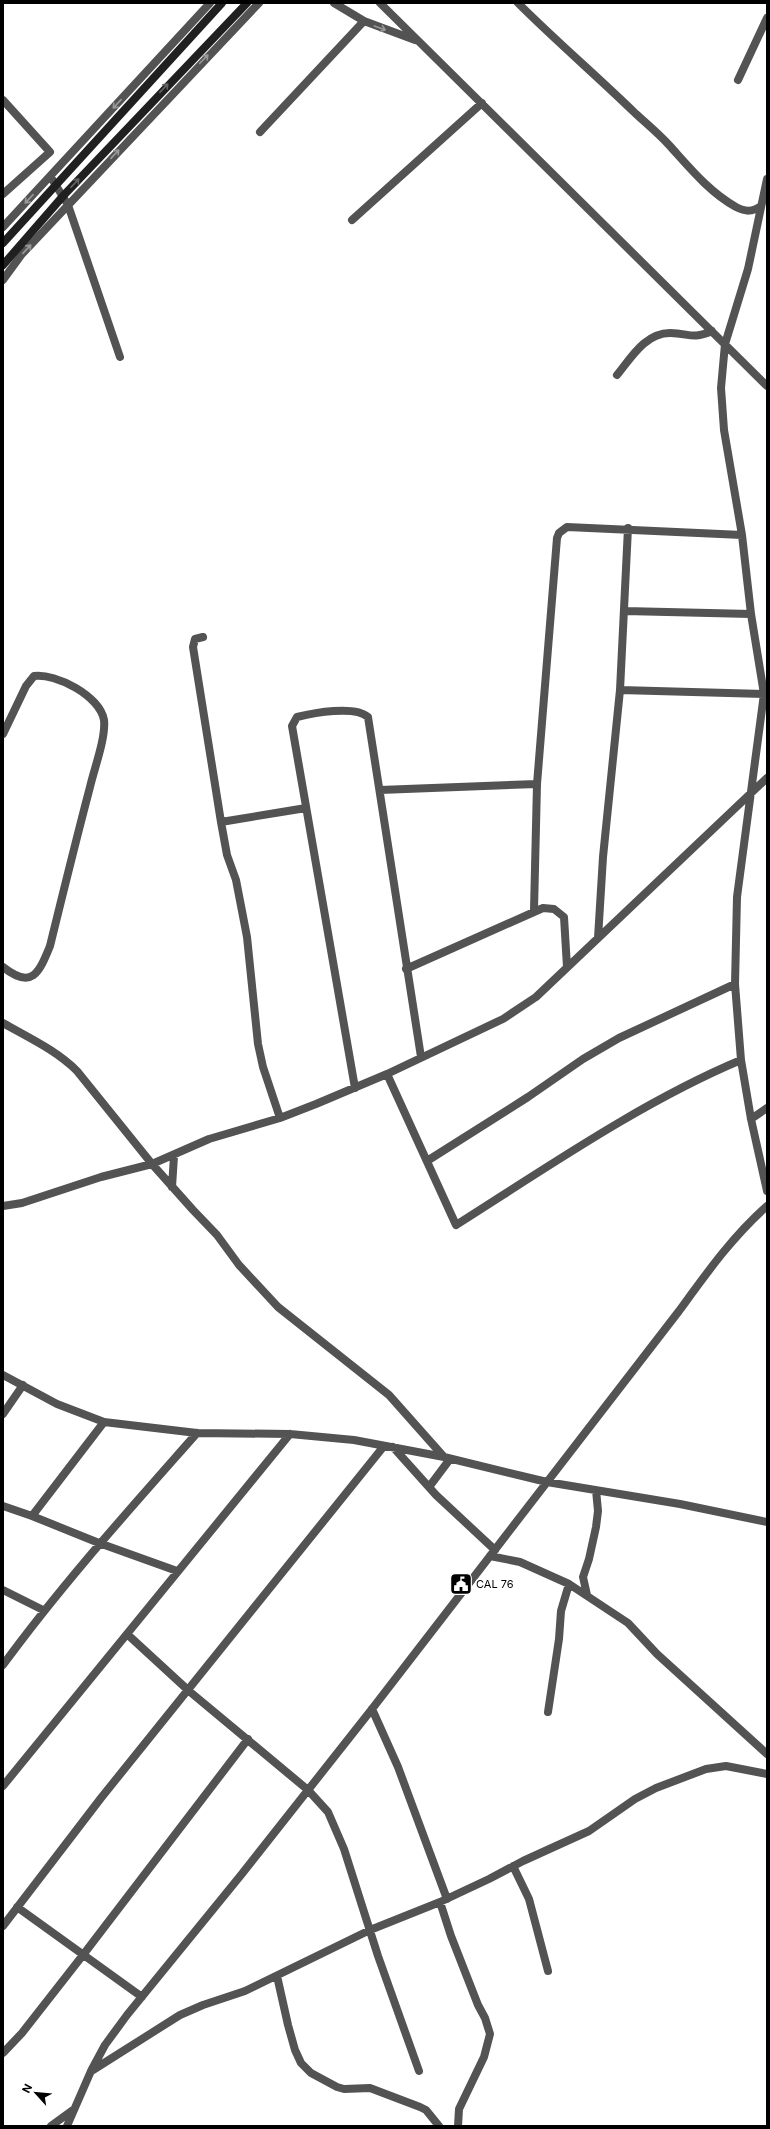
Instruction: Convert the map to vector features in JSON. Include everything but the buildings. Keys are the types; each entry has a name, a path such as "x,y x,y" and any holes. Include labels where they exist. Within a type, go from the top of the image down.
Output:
{"main road":[{"path":"3,242 222,3"},
{"path":"3,265 64,195 246,3"}],"street":[{"path":"3,227 210,3"},
{"path":"3,280 22,254 259,3"},
{"path":"334,3 364,21 418,41"},
{"path":"380,3 767,386"},
{"path":"518,3 565,50 601,80 669,145 693,172 716,192 735,206 746,211 754,210 761,206"},
{"path":"738,80 767,18"},
{"path":"260,132 364,21"},
{"path":"3,100 50,152 3,194"},
{"path":"352,220 482,103"},
{"path":"50,176 64,195 68,205 120,357"},
{"path":"767,179 748,269 725,344 721,399 724,430 742,535 751,614 764,694 737,898 735,984 741,1060 751,1119 767,1191"},
{"path":"616,375 652,336 670,333 696,337 712,332"},
{"path":"534,910 537,784 557,538 559,533 567,527 628,528 742,535"},
{"path":"598,938 603,857 620,690 628,528"},
{"path":"625,611 751,614"},
{"path":"203,637 195,639 192,647 227,855 236,880 247,937 258,1044 266,1076 280,1118"},
{"path":"3,734 26,686 34,676 46,675 86,694 100,708 104,718 104,728 95,765 50,946 43,964 38,973 24,978 17,976 3,967"},
{"path":"620,690 764,694"},
{"path":"355,1088 292,726 293,720 297,717 336,711 365,714 368,717 406,969 421,1057"},
{"path":"759,725 767,733"},
{"path":"3,1206 22,1203 102,1177 152,1164 174,1156 209,1139 280,1118 387,1074 522,1008 767,778"},
{"path":"380,790 537,784"},
{"path":"221,822 306,808"},
{"path":"406,969 534,910 543,908 554,909 564,917 566,967"},
{"path":"427,1161 528,1097 583,1059 651,1022 735,984"},
{"path":"3,1023 47,1047 65,1059 152,1164 218,1235 239,1265 278,1307 389,1396 447,1458"},
{"path":"387,1074 456,1225 630,1118 713,1072 741,1060"},
{"path":"751,1119 767,1108"},
{"path":"172,1187 174,1156"},
{"path":"67,2126 91,2071 105,2045 372,1709 726,1247 747,1224 767,1206"},
{"path":"3,1375 80,1415 104,1422 197,1433 290,1434 354,1440 447,1458 547,1482 767,1522"},
{"path":"3,1414 23,1385"},
{"path":"32,1516 104,1422"},
{"path":"3,1665 43,1610 99,1543 197,1433"},
{"path":"3,1786 290,1434"},
{"path":"389,1447 492,1553 520,1562 569,1584 628,1623 657,1654 767,1754"},
{"path":"3,1926 101,1798 389,1447"},
{"path":"429,1487 447,1458"},
{"path":"587,1595 583,1577 589,1559 596,1527 598,1511 596,1490"},
{"path":"3,1506 177,1571"},
{"path":"548,1712 559,1640 561,1612 569,1584"},
{"path":"3,1590 43,1610"},
{"path":"127,1634 189,1691 308,1790 328,1812 346,1856 419,2071"},
{"path":"372,1709 398,1767 444,1900 451,1936 478,2005 485,2018 490,2034 484,2057 459,2110 458,2126"},
{"path":"3,2053 22,2032 248,1739"},
{"path":"91,2071 180,2015 277,1976 370,1930 489,1880 513,1866 589,1831 635,1799 656,1788 706,1769 726,1766 767,1774"},
{"path":"513,1866 529,1899 548,1971"},
{"path":"17,1907 142,1997"},
{"path":"277,1976 295,2050 301,2063 311,2073 337,2087 344,2089 370,2088 420,2107 426,2110 439,2126"},
{"path":"51,2126 73,2110"}],"place":[{"name":"CAL 76","path":"461,1584"}]}
